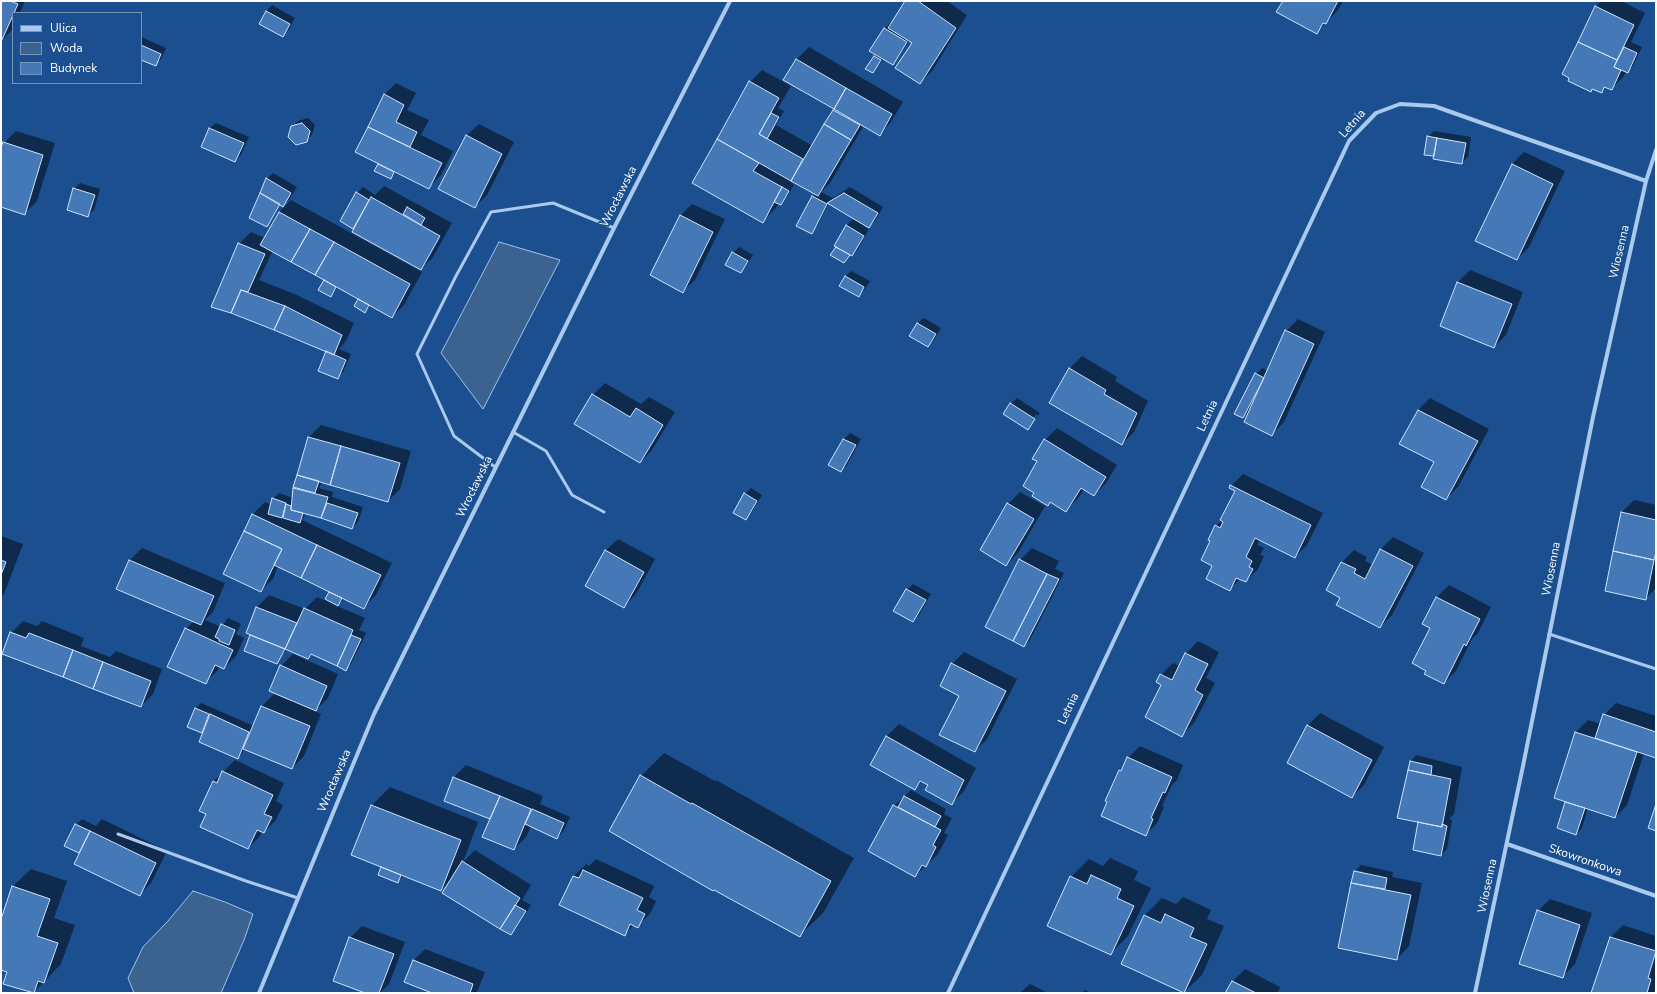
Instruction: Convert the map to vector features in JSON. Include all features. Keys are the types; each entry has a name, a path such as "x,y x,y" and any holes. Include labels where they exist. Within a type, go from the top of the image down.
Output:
{"street":[{"name":"Wrocławska","path":"259,993 374,714 614,228 730,1"},
{"name":"Letnia","path":"948,993 1349,141 1376,113 1400,104 1434,106 1646,181"},
{"name":"Wiosenna","path":"1475,993 1593,417 1646,181 1656,150"},
{"name":"Skowronkowa","path":"1506,844 1656,896"}],"lane":[{"path":"495,467 454,436 417,354 456,276 491,212 553,203 614,228"},
{"path":"513,432 546,451 572,495 604,512"},
{"path":"1549,634 1656,669"},
{"path":"118,834 246,881 298,898"}],"water":[{"path":"499,242 560,260 483,409 441,353"},
{"path":"193,891 253,914 244,940 221,993 134,993 128,978 143,947 168,921"}],"building":[{"path":"1,1 10,1 18,4 14,12 12,12 12,17 1,42"},
{"path":"905,1 918,1 956,28 920,84 895,68 912,43 888,28"},
{"path":"1283,1 1338,1 1326,24 1323,23 1317,34 1276,12"},
{"path":"1595,6 1634,25 1617,60 1578,42"},
{"path":"266,11 290,24 283,37 259,24"},
{"path":"884,28 907,42 893,65 869,51"},
{"path":"1578,42 1617,60 1614,67 1621,70 1612,90 1604,87 1602,93 1592,89 1591,92 1568,81 1569,78 1562,74"},
{"path":"142,45 161,54 156,66 142,60"},
{"path":"1624,47 1637,53 1628,73 1614,67"},
{"path":"874,56 881,60 873,73 865,69"},
{"path":"796,59 846,88 834,109 783,80"},
{"path":"749,81 779,98 759,134 803,159 791,181 717,139"},
{"path":"846,88 892,114 880,136 834,109"},
{"path":"384,94 404,105 396,122 417,132 410,147 368,127"},
{"path":"833,110 860,125 851,140 824,124"},
{"path":"771,113 779,117 767,139 759,134"},
{"path":"302,123 310,131 307,142 296,145 288,137 291,126"},
{"path":"824,124 851,140 818,196 791,181"},
{"path":"368,127 442,163 429,189 355,152"},
{"path":"209,128 244,143 235,162 201,147"},
{"path":"466,135 502,154 475,208 438,189"},
{"path":"1427,136 1437,138 1434,156 1424,155"},
{"path":"1437,138 1466,143 1462,164 1433,159"},
{"path":"717,139 759,163 753,171 782,187 763,223 692,183"},
{"path":"3,142 43,155 25,215 1,207 1,148"},
{"path":"378,164 394,172 391,179 374,171"},
{"path":"1512,164 1553,184 1517,260 1475,241"},
{"path":"266,178 291,193 283,207 260,193"},
{"path":"782,187 789,191 781,205 774,202"},
{"path":"73,188 95,195 88,217 67,210"},
{"path":"356,192 369,200 353,229 340,221"},
{"path":"260,193 280,204 267,227 249,218"},
{"path":"844,193 878,213 869,228 827,203"},
{"path":"812,196 827,204 812,234 796,226"},
{"path":"371,197 440,236 421,270 352,232"},
{"path":"407,207 425,218 421,225 403,214"},
{"path":"279,212 310,229 291,262 260,245"},
{"path":"680,215 713,232 683,293 650,275"},
{"path":"846,225 864,236 852,256 834,246"},
{"path":"310,229 334,242 315,275 291,262"},
{"path":"334,242 410,284 392,318 315,275"},
{"path":"238,243 265,254 248,292 241,290 231,313 211,307"},
{"path":"836,247 850,255 844,263 830,255"},
{"path":"732,252 748,261 741,273 725,265"},
{"path":"845,276 864,287 859,297 839,286"},
{"path":"324,280 336,287 331,297 318,290"},
{"path":"1457,282 1512,304 1494,348 1440,326"},
{"path":"241,290 285,306 274,330 231,313"},
{"path":"358,299 369,305 365,313 354,306"},
{"path":"285,306 342,335 334,355 274,330"},
{"path":"917,323 936,334 928,347 909,336"},
{"path":"1285,330 1314,344 1272,436 1244,422"},
{"path":"326,351 346,360 338,379 318,371"},
{"path":"1069,368 1106,390 1104,394 1137,413 1122,445 1049,403"},
{"path":"1255,373 1264,378 1243,418 1234,414"},
{"path":"592,394 630,417 636,408 663,425 640,463 574,424"},
{"path":"1010,403 1035,419 1028,430 1003,414"},
{"path":"1418,410 1478,441 1446,500 1421,487 1434,462 1399,444"},
{"path":"308,437 341,446 330,485 297,475"},
{"path":"843,439 856,445 841,472 828,465"},
{"path":"1044,439 1106,477 1094,496 1081,488 1066,512 1050,502 1048,506 1032,496 1034,493 1023,486 1037,461 1032,459"},
{"path":"341,446 400,463 388,502 330,485"},
{"path":"297,475 319,481 315,493 293,487"},
{"path":"1230,485 1311,525 1295,558 1255,538 1246,557 1252,561 1249,567 1253,569 1246,582 1236,578 1230,591 1206,579 1212,566 1201,560 1210,541 1208,540 1215,525 1220,528 1223,522 1220,520 1235,491 1229,488"},
{"path":"293,488 328,497 321,518 291,510"},
{"path":"744,493 757,501 746,520 733,513"},
{"path":"272,498 286,503 282,518 268,514"},
{"path":"327,503 358,513 352,529 321,518"},
{"path":"1007,503 1034,519 1006,566 980,550"},
{"path":"286,504 291,506 291,510 303,513 300,523 283,518"},
{"path":"1621,512 1656,520 1656,552 1654,560 1613,551"},
{"path":"252,514 317,545 301,578 274,565 282,549 244,531"},
{"path":"244,531 282,549 261,592 223,574"},
{"path":"317,545 381,575 364,609 301,578"},
{"path":"1380,549 1413,566 1380,628 1336,605 1340,598 1326,590 1341,562 1356,569 1354,573 1365,579"},
{"path":"605,550 644,572 624,608 585,586"},
{"path":"1613,551 1654,560 1646,600 1605,591"},
{"path":"1019,559 1047,574 1013,641 985,627"},
{"path":"1,560 6,562 1,575"},
{"path":"129,560 214,596 201,625 116,589"},
{"path":"1047,574 1059,579 1024,647 1013,641"},
{"path":"906,589 926,600 913,622 893,611"},
{"path":"329,592 342,598 338,606 325,599"},
{"path":"1436,597 1480,619 1466,646 1464,644 1444,684 1424,674 1426,671 1412,663 1430,628 1422,624"},
{"path":"256,607 297,623 285,649 246,633"},
{"path":"304,608 353,630 337,666 311,654 308,659 285,649"},
{"path":"221,624 235,630 229,645 219,641 219,639 215,637"},
{"path":"185,628 233,650 224,669 215,665 206,684 167,667"},
{"path":"10,632 26,638 29,633 73,650 63,677 2,654"},
{"path":"250,635 285,649 277,664 244,651"},
{"path":"351,635 361,639 346,671 337,666"},
{"path":"73,650 103,662 93,689 63,677"},
{"path":"1185,653 1208,664 1195,690 1203,695 1182,737 1145,717 1161,685 1156,682 1160,674 1172,680"},
{"path":"103,662 151,681 141,707 93,689"},
{"path":"951,663 1006,691 975,752 939,735 959,696 940,686"},
{"path":"280,665 327,686 316,711 269,691"},
{"path":"261,706 310,726 292,769 243,749"},
{"path":"195,708 209,714 202,733 187,727"},
{"path":"210,714 249,732 238,759 199,742"},
{"path":"1603,714 1656,732 1656,758 1595,738"},
{"path":"1307,725 1372,760 1352,798 1287,763"},
{"path":"1575,732 1637,752 1615,818 1554,798"},
{"path":"886,736 964,780 952,805 925,790 928,785 920,781 915,790 870,765"},
{"path":"1127,757 1172,777 1151,818 1153,819 1146,836 1101,816 1107,802 1105,801 1119,770 1121,771"},
{"path":"1410,761 1432,766 1431,775 1408,770"},
{"path":"1408,770 1451,779 1442,827 1397,818"},
{"path":"222,771 273,795 264,814 272,817 264,833 257,830 248,849 200,827 206,814 199,811 213,781 217,783"},
{"path":"640,775 831,881 800,937 714,890 713,891 609,831"},
{"path":"453,777 500,796 490,819 444,801"},
{"path":"500,796 531,809 514,850 482,837"},
{"path":"904,796 941,816 935,827 898,807"},
{"path":"1565,802 1585,808 1576,835 1557,828"},
{"path":"1656,804 1656,831 1648,828"},
{"path":"371,805 461,840 441,891 351,855"},
{"path":"893,805 941,830 933,845 936,847 926,867 922,865 915,877 868,851"},
{"path":"532,809 564,823 557,839 525,824"},
{"path":"1418,822 1442,827 1442,824 1447,826 1441,856 1413,850"},
{"path":"75,824 90,831 79,853 64,846"},
{"path":"90,831 156,863 140,896 74,864"},
{"path":"462,861 520,898 500,929 442,893"},
{"path":"381,867 401,875 398,883 378,875"},
{"path":"583,870 643,898 637,910 645,914 638,928 630,924 625,936 559,905 573,876 579,878"},
{"path":"1354,871 1387,878 1385,889 1351,883"},
{"path":"1091,875 1121,889 1117,898 1134,906 1111,955 1047,926 1070,876 1087,884"},
{"path":"1351,883 1411,895 1397,960 1338,948"},
{"path":"12,886 50,899 37,936 58,943 44,983 38,981 34,993 3,984 7,972 1,970 1,919"},
{"path":"515,905 526,911 511,935 500,929"},
{"path":"1537,910 1580,925 1563,978 1519,964"},
{"path":"1165,914 1194,928 1190,937 1207,944 1184,993 1121,964 1144,915 1161,923"},
{"path":"349,937 394,954 379,993 365,993 333,981"},
{"path":"1610,937 1656,951 1648,978 1651,979 1647,993 1591,993"},
{"path":"413,960 473,984 470,993 432,993 404,982"},
{"path":"1232,981 1256,993 1225,993"}]}
